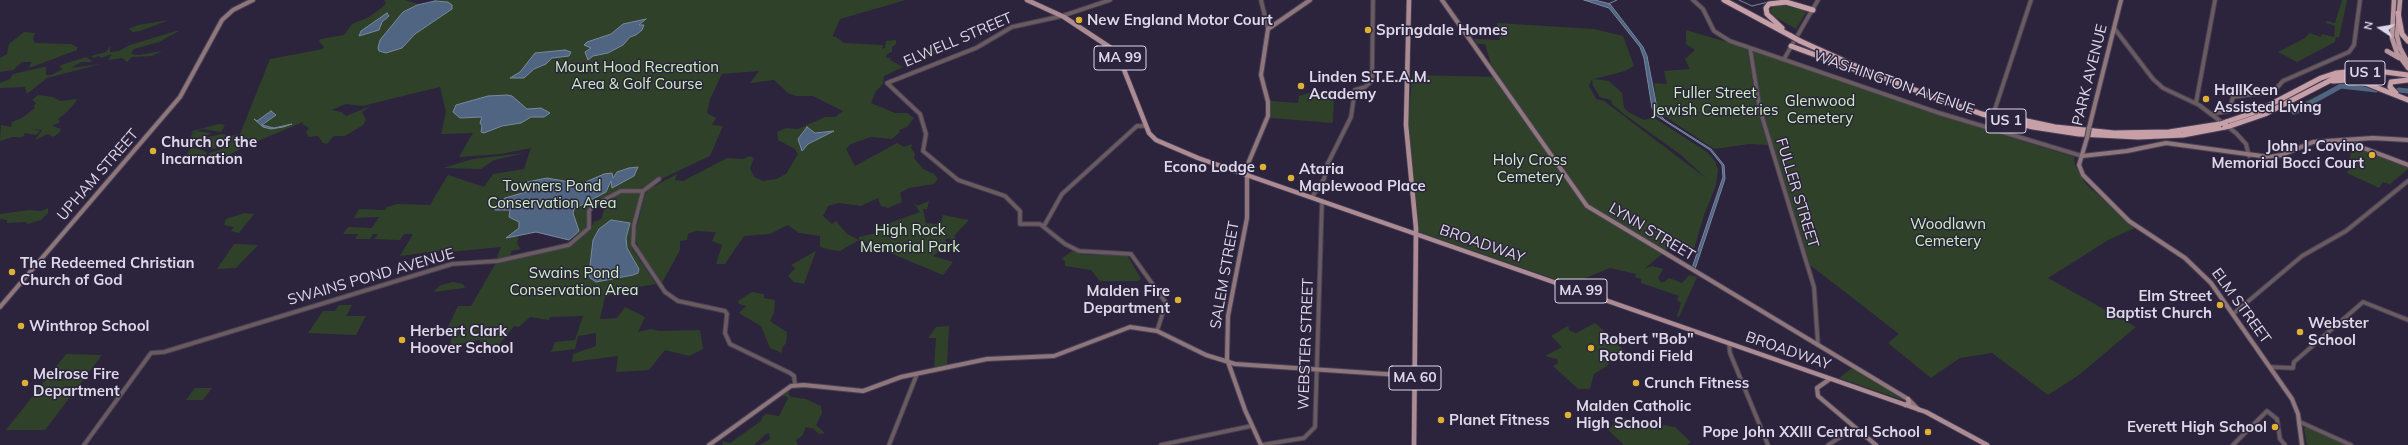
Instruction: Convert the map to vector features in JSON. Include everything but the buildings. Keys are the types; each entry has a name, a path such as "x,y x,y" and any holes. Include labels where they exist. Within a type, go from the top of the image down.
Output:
{"highway":[{"name":"US 1","path":"1724,0 1792,35 1919,92 2007,122 2079,134 2156,137 2225,125 2265,114 2322,84 2339,77 2358,74 2408,79"},
{"name":"US 1","path":"1731,0 1792,35"},
{"path":"2394,0 2392,36 2402,60 2408,68"},
{"path":"2400,0 2397,38 2408,63"},
{"path":"1782,28 1767,14 1766,8 1769,4 1786,2 1812,10"},
{"path":"2398,13 2402,34 2408,41"},
{"name":"US 1","path":"1801,39 1926,91 1979,110 2024,122 2075,130 2129,133 2178,131 2225,125 2258,111 2321,78 2336,73 2370,70 2408,75"},
{"path":"1791,46 1919,92"},
{"path":"2387,51 2402,60"},
{"path":"2408,79 2394,80 2390,84 2394,91 2408,99"},
{"path":"2322,84 2340,80 2359,81 2408,99"}],"main road":[{"name":"UPHAM STREET","path":"0,307 179,99 197,68 214,31 225,16 252,0"},
{"name":"BROADWAY","path":"1027,0 1062,16 1114,50 1119,57 1150,136 1156,140 1192,156 1919,410 1940,418 1987,445"},
{"path":"1268,29 1310,0"},
{"name":"MA 60","path":"1410,0 1406,125 1414,205 1415,233 1414,445"},
{"name":"LYNN STREET","path":"1442,0 1587,206 1908,399 1919,410"},
{"name":"PARK AVENUE","path":"2082,156 2120,0"},
{"name":"SALEM STREET","path":"1261,445 1251,426 1229,363 1226,348 1228,316 1247,218 1247,174 1250,154 1268,116 1268,102 1261,73 1268,29"},
{"path":"2342,140 2408,140"},
{"name":"WASHINGTON AVENUE","path":"2082,156 2127,151 2166,143 2249,156 2275,157 2310,142 2342,140 2408,165"},
{"name":"ELM STREET","path":"2082,156 2079,167 2087,181 2129,221 2181,255 2199,270 2233,314 2294,402 2300,422 2299,434 2302,445"},
{"path":"709,445 780,392 795,385 860,392 917,374 987,359 1054,356 1130,326 1157,331 1206,355 1229,363 1415,376"},
{"path":"1830,379 1817,388 1817,394 1876,445"},
{"path":"1905,405 1909,403 1908,399"}],"street":[{"name":"ELWELL STREET","path":"1044,226 1036,223 1020,224 1020,211 1005,196 959,180 924,151 926,134 920,114 887,82 976,48 1012,27 1062,16 1110,0"},
{"path":"1261,0 1268,29"},
{"path":"1312,197 1324,179 1327,165 1351,117 1355,90 1366,86 1372,80 1373,0"},
{"name":"WASHINGTON AVENUE","path":"1693,0 1703,9 1710,25 1716,33 1728,40 1784,58 1915,105 2082,156"},
{"path":"1784,58 1818,0"},
{"path":"1989,128 2031,0"},
{"path":"2196,103 2214,0"},
{"path":"2211,114 2229,111 2233,97 2273,91 2283,81 2350,51 2354,45 2360,0"},
{"path":"2114,28 2149,76 2163,88 2196,103 2211,114 2243,140 2247,146 2249,156"},
{"name":"FULLER STREET","path":"1750,48 1762,117 1814,287 1818,345"},
{"path":"1146,126 1138,126 1062,194 1044,226 1065,244 1079,251 1131,254 1166,305 1157,331"},
{"path":"658,179 644,191 634,225 633,244 665,292 678,301 725,311 727,314 725,335 730,344 790,373 794,376 795,385"},
{"path":"2233,314 2302,256 2337,237 2408,181"},
{"name":"SWAINS POND AVENUE","path":"84,445 151,353 164,352 449,265 469,262 498,261 569,245 590,227 589,211 594,205 620,191 644,191"},
{"name":"WEBSTER STREET","path":"1261,445 1303,438 1312,432 1315,424 1322,201"},
{"path":"2270,367 2293,368 2294,362 2363,302 2408,320"},
{"path":"1729,343 1730,353 1768,445"},
{"path":"889,445 917,374"},
{"path":"2233,445 2267,410 2276,418 2280,439 2285,445"},
{"path":"2300,422 2351,445"},
{"path":"1161,445 1251,426"},
{"path":"1828,445 1856,428"}],"green space":[{"path":"384,0 405,0 418,4 409,8 446,1 430,2 434,0 906,0 840,19 833,35 833,37 836,37 844,43 883,45 882,49 885,48 886,41 896,40 896,44 892,47 892,52 887,54 886,58 891,58 890,60 903,67 884,76 883,84 876,91 871,103 895,113 907,113 914,118 907,127 899,130 900,132 892,139 871,137 851,144 846,149 855,166 897,143 904,147 912,144 911,148 915,154 914,158 923,169 934,174 938,179 934,184 909,188 900,193 902,202 888,208 881,206 878,198 861,206 839,203 828,206 823,216 832,224 836,221 847,234 859,240 840,251 820,247 820,236 799,233 788,225 770,234 744,236 725,264 716,264 722,245 712,241 716,232 696,231 688,234 687,240 680,241 680,250 662,283 639,250 636,241 636,230 645,195 649,189 677,174 675,180 683,181 727,158 743,159 750,156 754,158 750,168 754,177 763,181 776,179 786,174 798,154 795,149 778,140 777,132 786,128 798,129 825,117 835,117 843,111 813,96 796,96 788,93 774,80 750,83 759,71 722,74 710,99 707,113 716,118 712,125 723,126 710,156 642,188 620,190 594,202 587,211 587,227 574,240 572,238 566,239 538,231 519,235 517,244 521,249 511,251 511,257 496,259 501,247 450,252 451,250 444,250 400,256 413,234 404,234 400,240 374,239 378,234 373,234 370,239 355,239 358,234 343,234 348,227 372,228 379,217 354,218 359,209 385,210 387,207 397,204 430,205 448,175 484,187 493,174 524,169 531,148 500,154 459,157 473,133 441,134 446,112 440,87 362,106 346,104 331,110 341,112 346,116 371,106 362,112 366,120 363,125 345,136 334,136 327,144 323,143 318,136 309,137 306,132 309,128 302,124 303,122 258,141 244,143 238,139 270,59 323,49 324,47 319,41 321,39 344,35 352,24 369,17 384,6 386,3"},
{"path":"2342,0 2347,0 2339,38 2336,37 2335,42 2297,62 2278,52 2305,38 2310,33 2321,37 2322,34 2334,37 2335,26 2326,23 2327,21 2335,23"},
{"path":"1780,4 1807,11 1796,29 1773,16 1770,10 1774,5"},
{"path":"169,20 140,31 133,32 129,29 138,25"},
{"name":"Holy Cross Cemetery","path":"1497,23 1594,29 1623,36 1634,66 1625,71 1594,79 1609,81 1622,93 1624,108 1628,112 1644,120 1653,117 1707,152 1715,161 1718,170 1716,185 1704,215 1694,249 1673,241 1661,255 1644,269 1652,266 1663,269 1658,278 1661,282 1664,282 1669,278 1682,283 1689,275 1697,277 1679,317 1677,316 1681,303 1677,300 1679,296 1641,283 1641,279 1635,277 1636,274 1610,268 1583,279 1582,282 1576,280 1572,285 1419,232 1408,129 1412,75 1500,77 1491,64 1485,44 1477,44 1474,39 1500,40","holes":["1592,79 1593,86 1600,97 1611,100 1612,104 1624,114 1681,155 1707,179 1604,101 1596,99 1589,86"]},
{"name":"Fuller Street Jewish Cemeteries","path":"1686,30 1747,48 1757,109 1768,145 1749,144 1714,149 1660,113 1657,108 1654,83 1667,84 1664,71 1690,69 1685,59 1695,50 1686,44"},
{"path":"179,31 159,42 134,49 131,54 139,55 162,51 152,56 132,57 127,62 122,58 108,60 112,54 101,58 99,56 94,58 91,56 106,52 110,46 110,52 119,51 130,45"},
{"path":"24,32 35,33 33,38 35,43 71,44 77,47 77,50 32,67 29,67 32,62 22,62 13,70 0,72 0,58 7,54 9,44"},
{"path":"934,48 938,49 940,52 905,65 906,63 921,58 917,52"},
{"name":"Woodlawn Cemetery","path":"1753,50 1944,117 2074,157 2075,165 2085,183 2135,228 2110,239 2048,278 2136,327 2079,375 2048,395 1992,353 1960,358 1931,378 1888,343 1899,334 1810,265 1762,111"},
{"path":"86,57 93,62 81,62 71,68 101,64 47,78 27,94 25,87 0,88 0,83 10,79 13,74 46,67 46,75 51,75 63,69 59,67 61,65"},
{"path":"2343,84 2365,86 2384,93 2344,87 2309,105 2299,114 2288,113 2299,104 2307,105 2305,101"},
{"path":"1309,93 1334,94 1333,123 1271,118 1271,101 1298,103 1299,96"},
{"path":"38,95 53,97 60,101 78,99 67,112 58,119 60,122 52,126 61,129 59,133 53,137 48,134 35,140 42,130 31,129 40,131 36,135 25,133 23,137 13,137 0,141 1,125 11,127 12,122 22,118 35,108 34,106 36,103 32,100"},
{"path":"219,124 225,125 221,132 203,129 196,131 211,133 193,145 188,143 192,134 195,132 191,133 192,131"},
{"path":"222,134 227,135 226,137 238,134 238,141 248,145 221,159 204,162 209,153 222,149 225,143 222,142 223,139 215,149 193,147 208,137"},
{"path":"192,147 207,152 202,163 180,163"},
{"path":"2355,147 2408,166 2408,169 2390,184 2396,187 2383,182 2379,188 2347,173 2350,168 2348,165 2351,153 2354,153"},
{"path":"525,153 494,160 481,169 443,168 473,159"},
{"name":"Swains Pond Conservation Area","path":"639,192 641,194 630,241 633,250 656,284 622,290 605,297 600,319 617,318 625,307 645,317 638,332 651,329 659,331 700,330 703,349 689,356 665,350 649,370 616,372 618,356 572,362 573,354 596,346 596,333 578,336 575,349 551,352 555,342 575,340 583,316 550,317 549,320 530,317 519,327 514,326 493,352 479,340 450,346 453,328 448,327 458,306 471,306 496,263 570,246 589,231 594,222 601,219 608,198 621,193"},
{"name":"High Rock Memorial Park","path":"912,201 917,206 929,201 927,209 923,209 926,223 940,224 943,215 969,220 954,236 956,239 953,241 949,238 945,240 949,244 933,256 953,262 943,275 859,240 859,237 880,232 879,227 920,212"},
{"path":"48,208 48,213 41,220 28,224 25,222 7,223 7,220 0,219 0,214 29,210 41,211"},
{"path":"244,213 254,214 239,233 231,231 234,227 224,225 226,219"},
{"path":"234,244 258,245 236,268 217,269"},
{"path":"816,251 804,284 794,282 788,276 795,268 791,265"},
{"path":"1072,251 1089,255 1127,255 1141,279 1137,281 1100,281 1091,270 1065,266 1065,261 1061,259"},
{"path":"453,282 463,284 465,288 433,292 441,285"},
{"path":"752,292 764,294 764,298 775,300 774,313 770,321 787,332 786,343 782,348 782,353 770,348 761,326 739,313 746,306 739,304 738,301"},
{"path":"339,305 352,305 346,316 366,316 356,335 308,333 323,311 335,311"},
{"path":"1595,323 1625,351 1611,359 1607,366 1594,374 1590,389 1578,389 1553,366 1558,363 1557,359 1545,356 1562,347 1551,336 1568,326 1570,331 1576,333"},
{"path":"949,326 947,365 934,367 936,338 928,338 936,327"},
{"path":"66,354 102,355 45,430 6,430"},
{"path":"1851,369 1854,369 1906,401 1839,378"},
{"path":"195,388 212,388 203,400 186,400"},
{"path":"790,389 788,394 791,397 806,399 821,406 822,413 816,425 825,433 819,434 814,429 806,427 802,436 796,440 798,445 760,445 770,439 769,433 754,445 723,445 722,441 730,443 761,421 762,417 766,414 779,416 788,398 781,395"},
{"path":"1620,415 1623,418 1675,427 1691,442 1687,445 1624,445 1608,430 1614,423 1612,421"},
{"path":"2307,427 2347,445 2307,445 2304,428"}],"water":[{"path":"1584,0 1595,0 1610,4 1643,47 1647,56 1658,113 1665,120 1711,149 1724,165 1725,179 1695,269 1692,268 1723,177 1722,165 1710,150 1657,116 1652,108 1644,58 1640,47 1609,8"},
{"path":"435,1 448,2 452,5 452,9 415,34 402,48 386,53 379,51 378,48 380,40 403,12 417,5"},
{"path":"387,13 389,16 382,22 379,30 359,36 361,31"},
{"path":"646,19 639,25 644,25 642,30 636,35 630,37 623,45 608,53 593,56 588,60 585,52 591,48 584,45 587,42 611,34 623,24"},
{"path":"565,50 571,52 569,56 552,58 546,64 534,69 524,78 510,78 520,72 535,53"},
{"path":"488,96 512,96 527,109 541,108 550,113 544,117 531,117 521,123 502,126 484,133 481,132 482,126 480,123 482,117 460,118 453,112 456,105"},
{"path":"271,111 276,115 262,125 274,128 292,124 271,129 263,127 254,119 257,121"},
{"path":"807,127 815,133 834,131 808,144 802,151 798,139"},
{"path":"638,167 634,176 612,188 611,181 606,192 574,209 573,213 579,231 569,240 536,232 506,238 519,228 519,222 509,217 510,210 495,210 494,207 505,198 536,189 527,184 527,182 547,178 581,184 604,174 612,173 613,178 617,172"},
{"path":"611,220 630,223 626,238 627,248 639,269 638,273 633,275 596,282 590,278 589,274 593,240 599,229"}],"waterway":[{"path":"1608,4 1617,0"},
{"path":"1739,0 1752,6 1772,1"},
{"path":"2294,112 2341,86 2376,90"},
{"path":"2399,90 2408,91"}],"place":[{"name":"New England Motor Court","path":"1079,20"},
{"name":"Springdale Homes","path":"1368,30"},
{"name":"Linden S.T.E.A.M. Academy","path":"1301,86"},
{"name":"HallKeen Assisted Living","path":"2206,99"},
{"name":"Church of the Incarnation","path":"153,151"},
{"name":"John J. Covino Memorial Bocci Court","path":"2372,155"},
{"name":"Econo Lodge","path":"1263,167"},
{"name":"Ataria Maplewood Place","path":"1291,178"},
{"name":"The Redeemed Christian Church of God","path":"12,272"},
{"name":"Malden Fire Department","path":"1178,300"},
{"name":"Elm Street Baptist Church","path":"2220,305"},
{"name":"Winthrop School","path":"21,326"},
{"name":"Webster School","path":"2300,332"},
{"name":"Herbert Clark Hoover School","path":"402,340"},
{"name":"Robert \"Bob\" Rotondi Field","path":"1591,348"},
{"name":"Melrose Fire Department","path":"25,383"},
{"name":"Crunch Fitness","path":"1636,383"},
{"name":"Malden Catholic High School","path":"1568,415"},
{"name":"Planet Fitness","path":"1441,420"},
{"name":"Everett High School","path":"2275,427"},
{"name":"Pope John XXIII Central School","path":"1928,432"}],"park label":[{"name":"Mount Hood Recreation Area & Golf Course","path":"637,76"},
{"name":"Glenwood Cemetery","path":"1820,110"},
{"name":"Towners Pond Conservation Area","path":"552,194"}]}
